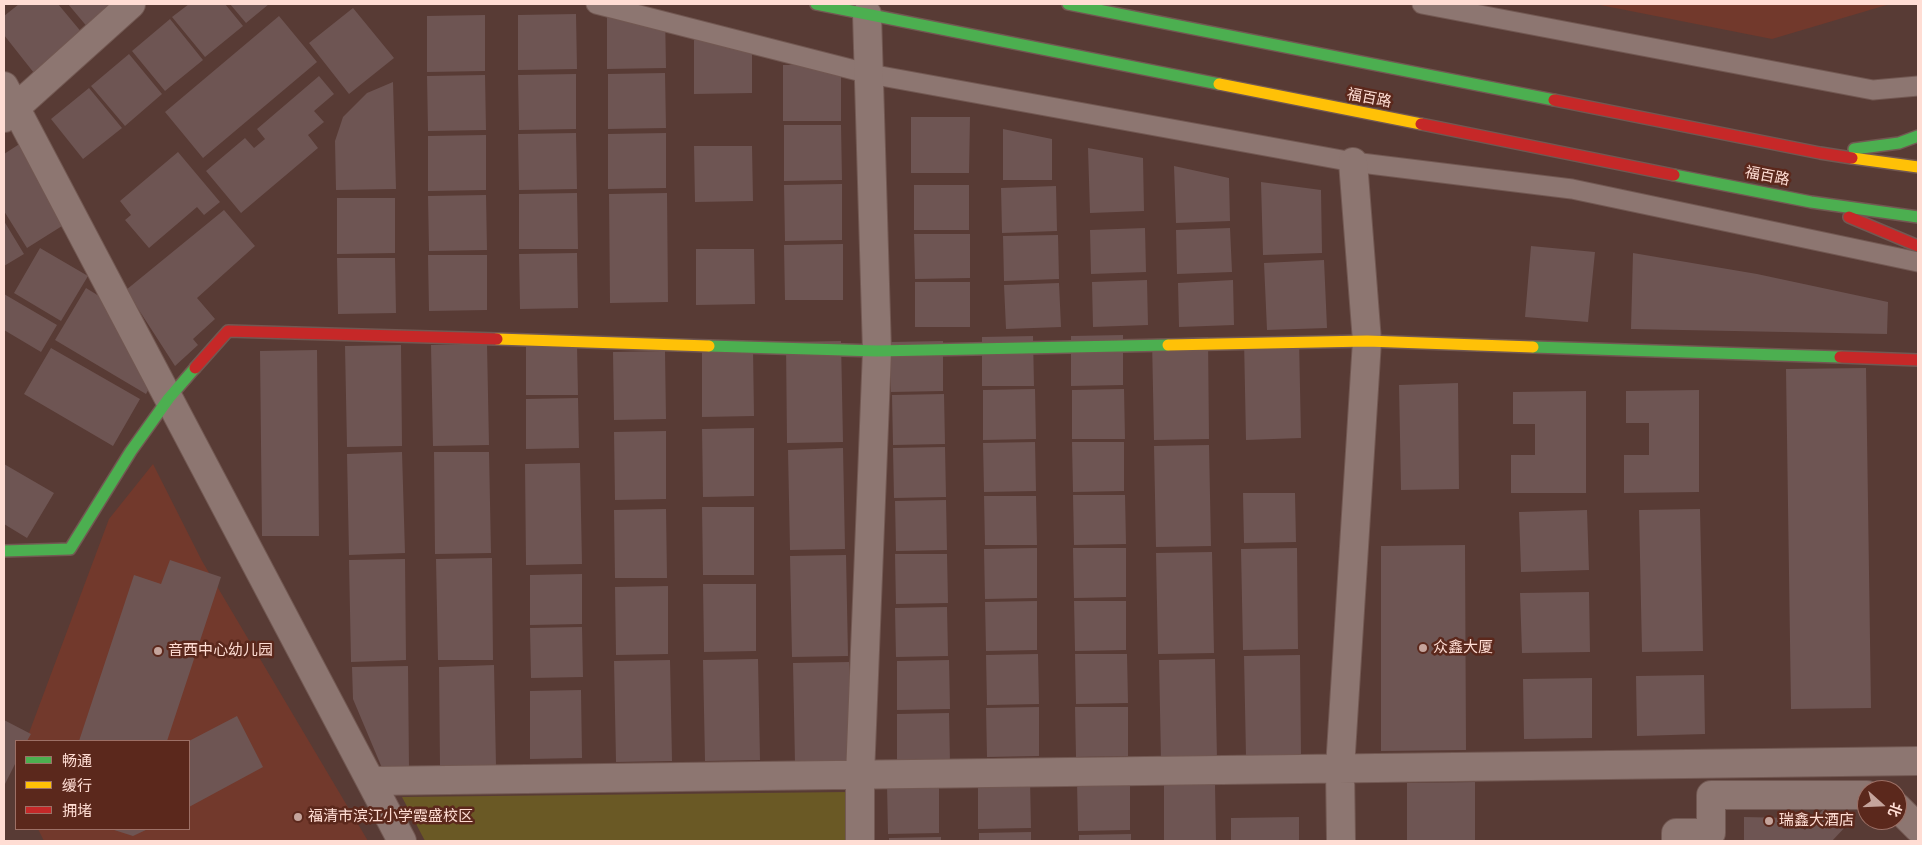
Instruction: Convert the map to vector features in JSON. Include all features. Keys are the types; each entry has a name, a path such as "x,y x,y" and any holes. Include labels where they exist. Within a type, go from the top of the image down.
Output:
{"main road":[{"name":"福百路","path":"816,4 1811,202 1918,217"},
{"path":"1068,4 1820,153 1918,167"},
{"path":"1820,153 1899,143 1918,136"},
{"path":"1811,202 1918,246"},
{"path":"4,551 70,549 131,451 169,398 228,330 877,351 1367,341 1918,360"}],"street":[{"path":"130,4 8,104 169,398 402,841"},
{"path":"860,841 860,774 877,351 867,14"},
{"path":"1341,841 1340,768 1367,341 1353,162"},
{"path":"371,781 1918,761"},
{"path":"1676,841 1676,833 1712,833 1712,795 1857,795"},
{"path":"1907,818 1918,828"}],"lane":[{"path":"596,4 870,74 1353,162 1572,189 1918,262"},
{"path":"1422,4 1873,90 1918,86"}],"shaded area":[{"path":"1595,4 1890,4 1772,39"},
{"name":"音西中心幼儿园","path":"153,464 202,561 368,841 44,841 38,830 190,830 190,740 26,740 109,519"},
{"path":"847,792 846,841 425,841 402,797"}],"building":[{"path":"19,4 58,4 83,34 34,73 4,35 4,16"},
{"path":"68,4 121,4 89,29"},
{"path":"189,4 225,4 243,26 205,57 172,17"},
{"path":"230,4 269,4 246,23"},
{"path":"353,8 394,58 349,94 309,43"},
{"path":"665,13 666,68 607,69 607,14"},
{"path":"576,14 577,69 518,70 518,15"},
{"path":"485,15 485,71 427,72 427,16"},
{"path":"279,16 317,62 203,158 165,112"},
{"path":"170,19 203,60 165,91 132,51"},
{"path":"694,38 752,38 752,93 694,94"},
{"path":"129,54 162,94 125,126 91,86"},
{"path":"783,65 841,65 841,121 783,121"},
{"path":"665,73 666,128 608,129 608,74"},
{"path":"576,74 576,129 519,130 518,75"},
{"path":"485,75 486,130 428,131 427,76"},
{"path":"319,76 334,94 314,111 324,122 308,135 318,148 241,213 206,171 245,138 254,148 265,139 257,129"},
{"path":"393,82 396,189 336,190 335,141 343,117 367,93"},
{"path":"89,88 122,128 83,159 51,119"},
{"path":"911,117 970,117 969,173 911,173"},
{"path":"784,125 841,125 842,180 784,181"},
{"path":"1003,129 1052,139 1052,180 1003,180"},
{"path":"576,133 577,189 519,190 518,134"},
{"path":"666,133 666,188 608,189 608,134"},
{"path":"486,135 486,190 428,191 428,136"},
{"path":"21,143 70,221 27,248 4,211 4,154"},
{"path":"694,146 752,146 753,201 695,202"},
{"path":"1088,148 1143,158 1144,211 1090,213"},
{"path":"178,152 220,202 204,215 197,207 149,248 125,220 131,215 120,201"},
{"path":"1174,166 1229,178 1230,221 1176,223"},
{"path":"1261,182 1321,190 1322,253 1263,255"},
{"path":"842,184 842,240 785,241 784,185"},
{"path":"914,185 969,185 969,230 914,230"},
{"path":"1056,186 1057,231 1002,233 1001,188"},
{"path":"577,193 578,249 519,249 519,194"},
{"path":"667,193 668,302 610,303 609,194"},
{"path":"486,195 487,250 429,251 428,196"},
{"path":"337,198 395,198 395,253 337,254"},
{"path":"224,210 255,246 197,298 215,319 193,339 198,345 175,366 126,290"},
{"path":"4,221 24,254 4,266"},
{"path":"1145,228 1146,272 1091,274 1090,230"},
{"path":"1230,228 1232,272 1177,274 1176,230"},
{"path":"914,234 970,234 970,278 915,279"},
{"path":"1058,235 1059,279 1004,281 1003,236"},
{"path":"843,244 843,300 785,300 784,245"},
{"path":"1531,246 1595,252 1588,322 1525,317"},
{"path":"40,248 88,276 61,321 14,293"},
{"path":"696,249 754,249 755,304 696,305"},
{"path":"577,253 578,308 520,309 519,254"},
{"path":"1633,253 1757,274 1888,302 1887,334 1631,329"},
{"path":"428,255 487,255 487,310 429,311"},
{"path":"337,258 395,258 396,313 338,314"},
{"path":"1324,260 1327,328 1267,330 1264,263"},
{"path":"1147,280 1148,325 1093,327 1092,282"},
{"path":"1233,280 1234,325 1179,327 1178,283"},
{"path":"915,282 970,282 970,327 915,327"},
{"path":"1059,283 1061,327 1006,329 1004,285"},
{"path":"86,288 112,304 153,381 146,394 55,340"},
{"path":"4,294 57,325 41,352 4,330"},
{"path":"1123,335 1123,385 1071,386 1071,336"},
{"path":"1033,336 1034,386 982,386 982,337"},
{"path":"1208,337 1209,439 1154,440 1152,339"},
{"path":"1299,338 1301,438 1246,440 1244,339"},
{"path":"841,341 843,442 787,443 786,342"},
{"path":"943,341 943,391 891,392 891,342"},
{"path":"487,344 489,445 433,446 431,345"},
{"path":"401,345 402,446 347,447 345,346"},
{"path":"577,345 578,395 526,395 526,346"},
{"path":"51,348 140,399 113,446 24,394"},
{"path":"753,348 754,416 702,417 702,349"},
{"path":"317,350 319,536 262,536 260,351"},
{"path":"665,351 666,419 614,420 613,352"},
{"path":"1866,368 1871,708 1791,709 1786,369"},
{"path":"1458,383 1459,489 1401,490 1399,385"},
{"path":"1035,389 1036,439 983,440 983,390"},
{"path":"1124,389 1125,439 1072,439 1072,390"},
{"path":"1699,390 1699,492 1624,493 1624,455 1649,455 1649,423 1626,423 1626,391"},
{"path":"1586,391 1586,493 1511,493 1511,455 1535,455 1535,424 1513,424 1513,392"},
{"path":"944,394 945,444 893,445 892,395"},
{"path":"578,398 579,448 526,449 526,399"},
{"path":"754,428 754,496 703,497 702,429"},
{"path":"666,431 666,499 615,500 614,432"},
{"path":"1035,442 1036,491 984,492 983,443"},
{"path":"1072,442 1124,442 1124,491 1073,492"},
{"path":"1209,445 1211,546 1156,547 1154,446"},
{"path":"945,447 946,497 894,498 893,448"},
{"path":"843,448 845,549 790,550 788,450"},
{"path":"402,452 405,553 349,555 347,454"},
{"path":"434,452 489,452 491,553 435,554"},
{"path":"580,463 582,564 526,565 525,464"},
{"path":"4,464 54,493 27,538 4,524"},
{"path":"1243,493 1295,493 1296,542 1244,543"},
{"path":"1073,495 1125,495 1126,544 1074,545"},
{"path":"984,496 1036,496 1037,545 985,545"},
{"path":"946,500 947,550 896,551 895,501"},
{"path":"702,507 754,507 754,575 703,575"},
{"path":"666,509 667,578 615,578 614,510"},
{"path":"1700,509 1703,651 1642,652 1639,510"},
{"path":"1587,510 1589,570 1521,572 1519,512"},
{"name":"众鑫大厦","path":"1465,545 1466,750 1381,751 1381,546"},
{"path":"1037,548 1037,598 985,599 984,549"},
{"path":"1073,548 1126,548 1126,597 1074,598"},
{"path":"1297,548 1298,649 1243,650 1241,549"},
{"path":"1212,552 1214,653 1158,654 1156,553"},
{"path":"895,554 947,554 948,603 896,604"},
{"path":"846,555 848,656 792,657 790,556"},
{"path":"492,558 493,660 438,660 436,559"},
{"path":"405,559 406,660 351,662 349,560"},
{"path":"170,560 221,577 167,740 79,740 134,575 161,584"},
{"path":"582,574 582,624 530,625 530,575"},
{"path":"703,584 756,584 756,651 704,652"},
{"path":"668,586 668,654 616,655 615,587"},
{"path":"1589,592 1590,652 1522,653 1520,593"},
{"path":"1037,601 1037,650 986,651 985,602"},
{"path":"1074,601 1126,601 1126,650 1075,651"},
{"path":"947,607 948,656 896,657 895,608"},
{"path":"582,627 583,677 531,678 530,628"},
{"path":"1038,654 1039,704 987,705 986,655"},
{"path":"1075,654 1127,654 1128,703 1076,704"},
{"path":"1300,655 1301,756 1246,757 1244,656"},
{"path":"758,659 760,760 705,761 703,660"},
{"path":"1215,659 1217,760 1161,761 1159,660"},
{"path":"670,660 672,761 616,762 614,661"},
{"path":"949,660 950,709 897,710 897,661"},
{"path":"849,662 850,763 795,764 793,663"},
{"path":"494,665 496,766 440,767 439,667"},
{"path":"408,666 409,768 382,768 353,699 352,667"},
{"path":"1704,675 1705,734 1637,736 1636,676"},
{"path":"1592,678 1592,738 1524,739 1523,679"},
{"path":"581,690 582,758 530,759 530,691"},
{"path":"1039,707 1039,756 987,757 986,708"},
{"path":"1075,707 1128,707 1128,756 1076,757"},
{"path":"949,713 950,763 897,763 897,714"},
{"path":"237,716 263,767 190,806 190,740"},
{"path":"4,720 31,734 28,740 15,740 15,764 4,786"},
{"path":"978,779 1030,779 1031,828 978,829"},
{"path":"1077,781 1130,781 1130,830 1078,831"},
{"path":"1475,782 1475,841 1407,841 1407,783"},
{"path":"939,784 939,833 888,834 887,785"},
{"path":"1215,784 1216,841 1164,841 1164,785"},
{"name":"瑞鑫大酒店","path":"1827,805 1848,824 1832,841 1744,841 1744,817 1790,818 1805,830"},
{"path":"1299,817 1299,841 1231,841 1231,818"},
{"path":"114,830 146,830 133,836"},
{"path":"1031,832 1031,841 979,841 979,833"},
{"path":"1131,834 1131,841 1079,841 1079,835"},
{"path":"941,837 941,841 889,841 889,838"}],"traffic: fast":[{"path":"816,4 1219,84"},
{"path":"1068,4 1554,100"},
{"path":"1854,149 1899,143 1918,136"},
{"path":"1674,175 1811,202 1918,217"},
{"path":"709,346 877,351 1168,345"},
{"path":"1533,347 1840,357"},
{"path":"4,551 70,549 131,451 169,398 195,368"}],"traffic: slow":[{"path":"1219,84 1421,124"},
{"path":"1852,158 1918,167"},
{"path":"497,339 709,346"},
{"path":"1168,345 1367,341 1533,347"}],"traffic: jam":[{"path":"1554,100 1852,158"},
{"path":"1421,124 1674,175"},
{"path":"1849,217 1918,246"},
{"path":"195,368 228,331 497,339"},
{"path":"1840,357 1918,360"}],"place":[{"name":"众鑫大厦","path":"1423,648"},
{"name":"音西中心幼儿园","path":"158,651"},
{"name":"福清市滨江小学霞盛校区","path":"298,817"},
{"name":"瑞鑫大酒店","path":"1769,821"}]}
